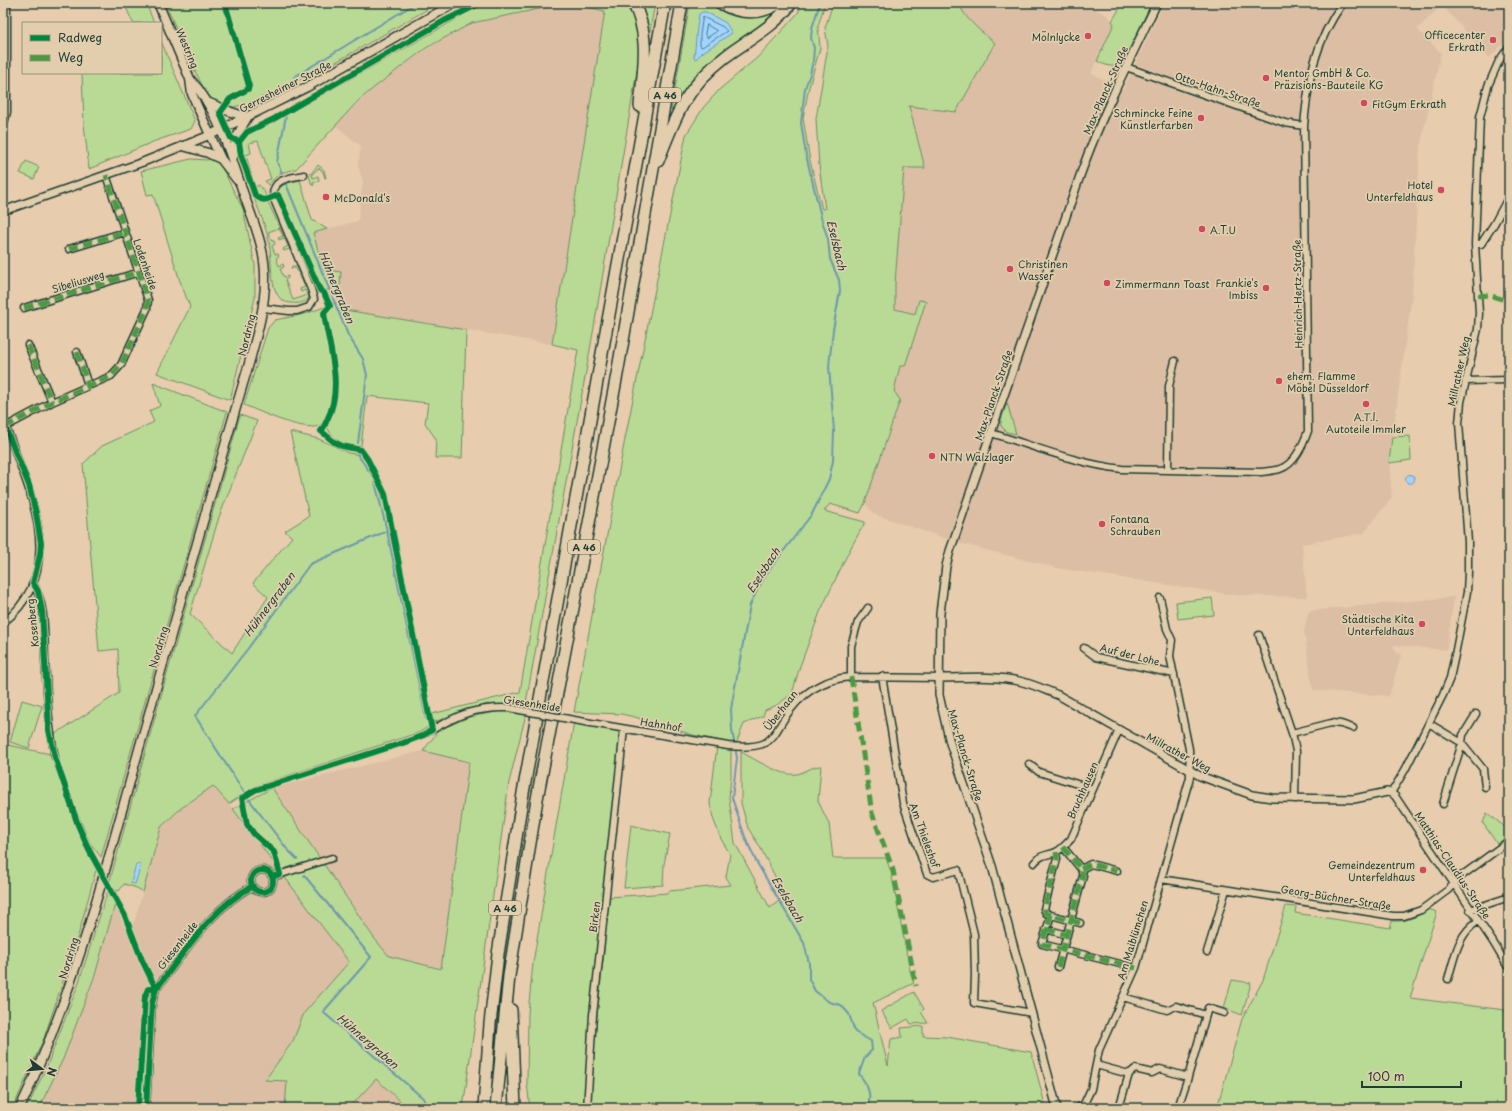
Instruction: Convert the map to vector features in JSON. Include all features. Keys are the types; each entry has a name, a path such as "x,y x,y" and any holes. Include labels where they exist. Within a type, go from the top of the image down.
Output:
{"highway":[{"path":"633,3 643,27 644,41 636,163"},
{"name":"A 46","path":"484,1108 490,1024 498,954 519,815 665,3"},
{"name":"A 46","path":"496,1108 509,976 537,798 618,369 648,188 682,3"},
{"path":"720,3 731,9 762,12 779,3"},
{"path":"648,188 673,122 682,104 695,85 710,69 726,56 773,22 787,9 791,3"},
{"path":"509,976 515,1108"}],"main road":[{"name":"Westring","path":"158,3 190,79 192,94 210,135"},
{"name":"Gerresheimer Straße","path":"210,135 307,87 454,3"},
{"name":"Westring","path":"190,79 199,89 207,102 221,130"},
{"path":"207,102 247,117 235,141 233,160"},
{"name":"Nordring","path":"20,1108 54,1032 74,975 248,367 263,308 265,281 264,257 233,160 221,130"},
{"name":"Nordring","path":"210,135 221,159 240,184"},
{"path":"183,146 208,153 221,159"}],"street":[{"path":"3,127 7,112 8,3"},
{"name":"Max-Planck-Straße","path":"1057,1108 992,866 950,743 939,695 939,627 946,566 950,551 1083,168 1099,127 1157,3"},
{"name":"Heinrich-Hertz-Straße","path":"991,433 1104,467 1261,472 1281,469 1298,453 1304,443 1308,431 1304,126 1306,96 1315,56 1328,27 1343,3"},
{"name":"Millrather Weg","path":"938,678 994,678 1020,681 1058,695 1200,776 1252,795 1295,799 1354,799 1387,792 1391,793 1430,724 1450,678 1467,592 1468,542 1459,422 1465,381 1478,329 1479,314 1475,244 1480,117 1482,105 1493,74 1499,61 1509,47"},
{"name":"Otto-Hahn-Straße","path":"1126,67 1285,123 1304,126"},
{"name":"Gerresheimer Straße","path":"3,211 106,175 210,135"},
{"name":"Lodenheide","path":"4,424 88,385 111,376 118,369 147,309 148,300 106,175"},
{"path":"263,308 297,311 309,307 314,299 273,197 274,185 278,182 304,175"},
{"path":"1475,244 1481,244 1509,196"},
{"path":"69,248 125,232"},
{"name":"Sibeliusweg","path":"24,308 139,272"},
{"path":"28,345 52,402"},
{"path":"77,352 88,385"},
{"path":"1168,470 1169,386 1175,361"},
{"path":"1465,381 1509,380"},
{"path":"3,623 28,595 33,583 40,555 36,514 29,485 4,424"},
{"name":"Kosenberg","path":"33,583 38,591 42,610 49,730 54,757"},
{"name":"Am Maiblümchen","path":"1078,1108 1084,1104 1091,1090 1099,1050 1136,968 1191,771 1189,750 1170,656 1172,640 1167,629 1160,598"},
{"path":"851,677 851,646 858,622 868,608"},
{"path":"1259,635 1292,733 1296,751 1295,799"},
{"name":"Auf der Lohe","path":"1084,648 1096,657 1174,674"},
{"name":"Überhaan","path":"736,747 764,743 773,736 797,701 806,693 839,678 882,676 938,678"},
{"name":"Am Thieleshof","path":"882,676 903,803 927,874 933,877 958,870 974,934 974,1003 1032,1013"},
{"name":"Giesenheide","path":"432,730 466,713 481,709 509,708 585,722"},
{"path":"1443,804 1462,743 1463,735 1476,714"},
{"name":"Hahnhof","path":"585,722 736,747"},
{"path":"1292,733 1331,723 1341,724 1353,728"},
{"path":"1430,724 1462,743 1483,769 1485,787"},
{"name":"Birken","path":"586,1108 593,1015 624,729"},
{"name":"Bruchhausen","path":"1034,864 1039,857 1056,852 1063,847 1076,830 1119,730"},
{"path":"1029,764 1039,772 1094,789"},
{"name":"Matthias-Claudius-Straße","path":"1391,793 1395,796 1509,970"},
{"name":"Georg-Büchner-Straße","path":"1161,880 1393,916 1404,916 1421,910 1448,890 1460,877 1509,841"},
{"path":"1058,967 1083,876 1081,869 1063,847"},
{"path":"1056,852 1057,859 1044,909 1046,913 1051,915 1080,923"},
{"path":"272,877 332,858"},
{"path":"1081,869 1091,864 1117,871"},
{"path":"265,871 272,877 273,884 268,890 261,892 253,886 252,879 258,872 265,871"},
{"name":"Giesenheide","path":"146,1108 152,1003 156,989 213,918 241,892 253,886"},
{"path":"1207,952 1226,890"},
{"path":"1470,910 1509,897"},
{"path":"1051,915 1042,944 1136,968"},
{"path":"1448,979 1460,942 1465,933 1478,921"},
{"path":"1046,929 1067,935"},
{"path":"1123,997 1167,1010 1176,1006 1206,1015"},
{"path":"1178,1108 1208,1008 1224,1013"},
{"path":"1096,1065 1129,1074"},
{"path":"1119,1108 1129,1074 1136,1069 1152,1074 1160,1069 1188,1077"}],"shaded area":[{"path":"554,3 569,3 605,11 552,344 351,311 341,311 332,288 340,286 324,270 312,233 358,221 363,181 358,166 361,146 335,125 376,86 426,49 472,23 553,6"},
{"path":"959,3 1084,3 1108,16 1114,24 1091,73 1123,90 1164,3 1509,3 1509,38 1489,58 1442,5 1417,29 1441,53 1420,146 1412,294 1389,461 1392,497 1364,533 1302,544 1307,597 1235,595 1057,568 959,543 874,514 865,503 900,400 894,391 900,366 925,301 919,301 915,314 895,309 895,283 904,168 925,168 909,106 956,112 995,43 977,29 960,8"},
{"path":"1454,597 1446,650 1394,645 1394,650 1401,655 1389,696 1313,690 1304,630 1309,611"},
{"path":"423,751 469,762 441,969 389,956 374,938 272,788"},
{"path":"213,786 229,804 349,962 304,1013 293,1041 265,1079 287,1081 285,1108 39,1108 63,1059 95,975 115,904 124,926 134,923 161,827 180,809"},
{"path":"376,1078 408,1107 408,1108 349,1108"}],"green space":[{"path":"124,3 146,3 154,22 133,22"},
{"path":"165,3 438,3 324,69 250,103 234,107 217,103 204,89"},
{"path":"485,3 554,3 553,6 472,23 426,48 358,101 296,169 280,173 268,185 265,181 271,179 258,141 249,143 251,153 246,155 255,187 259,185 264,191 265,196 264,198 256,194 247,173 242,155 243,140 247,135 258,128 278,120"},
{"path":"569,3 628,3 632,9 636,23 639,58 593,333 525,708 487,704 434,722 432,714 520,692 578,350 552,344 605,11"},
{"path":"638,3 655,3 647,48"},
{"path":"690,3 716,3 727,10 785,7 731,50 674,112 671,111"},
{"path":"728,3 770,3 749,7"},
{"path":"802,3 825,3 818,26 820,48 809,87 803,118 810,161 822,209 825,209 819,165 816,119 828,46 825,28 833,3 959,3 961,9 969,20 995,43 956,112 909,106 925,168 904,168 895,283 895,309 915,314 919,300 926,301 905,366 900,366 894,391 900,400 865,503 860,513 830,504 824,511 865,522 849,551 820,612 800,666 792,694 777,705 765,710 763,716 744,724 736,744 693,735 621,714 574,712 625,439 686,135 703,108 720,89 758,57 798,13"},
{"path":"1123,3 1151,4 1123,62 1116,66 1107,65 1097,61 1114,24 1112,21"},
{"path":"162,43 195,121 191,129 155,141 89,169 84,124 82,74 162,74"},
{"path":"210,156 221,166 243,209 255,265 255,298 230,400 157,373 190,307 180,281 153,194 147,195 141,171 191,159 208,160"},
{"path":"26,161 39,167 34,179 20,173"},
{"path":"318,165 324,170 326,178 319,168 312,174 313,178 318,176 319,181 313,182 314,185 312,185 309,176"},
{"path":"300,180 312,220 327,229 313,233 324,270 341,272 340,286 324,291 280,195 277,195 280,188 283,186"},
{"path":"254,198 260,201 268,202 292,254 289,249 284,251 283,249 288,246 284,238 279,240 278,238 283,236 279,228 268,232 275,244 272,246 275,254 278,254 279,256 276,258 279,266 283,264 284,267 280,269 284,277 288,276 285,280 293,300 307,295 305,290 301,292 300,289 305,287 296,268 291,269 292,266 297,266 305,284 306,283 309,294 308,299 298,303 291,303 283,301 278,296 272,279 268,236"},
{"path":"338,302 341,311 351,311 466,330 462,458 435,458 436,439 425,423 428,403 367,396 361,446 343,443 338,440 331,433 325,422 314,427 297,425 244,405 268,328 275,320 305,314"},
{"path":"153,383 227,412 101,857 90,843 72,800 58,762 55,734 119,693 118,649 99,651 83,464 102,446 154,422 149,411 160,406"},
{"path":"1007,403 1016,434 1007,432 1001,426 1001,420"},
{"path":"240,415 257,421 219,517 190,614 232,653 268,597 253,583 292,537 285,531 309,516 290,432 319,439 348,453 362,455 379,488 387,516 429,723 428,727 420,732 256,786 229,804 213,786 180,809 161,827 143,892 137,888 124,884 119,891 115,890 109,884"},
{"path":"1410,436 1411,460 1389,463 1392,437"},
{"path":"1212,598 1214,615 1178,619 1176,602"},
{"path":"22,700 42,706 29,748 10,742"},
{"path":"502,711 526,714 509,782 463,1108 408,1108 376,1079 349,1108 285,1108 287,1081 265,1080 293,1041 304,1013 349,962 233,809 272,788 374,938 389,956 441,969 469,762 423,751 439,730 469,717"},
{"path":"574,722 617,731 622,737 584,1108 530,1108 527,1083 528,1014 533,963"},
{"path":"3,744 50,754 84,847 96,870 78,936 44,1038 13,1108 3,1108"},
{"path":"717,746 731,748 729,798 735,843 770,908 785,896 760,847 748,828 741,803 741,752 784,773 797,774 821,766 818,801 829,824 833,858 886,858 891,872 910,971 914,983 873,1003 888,1066 891,1039 902,1037 901,1028 923,1026 923,1036 947,1037 1031,1052 1046,1108 588,1108 609,897 668,893 669,891 731,885 726,877 730,854 721,839 713,818 710,803"},
{"path":"1487,813 1509,830 1509,835 1497,844 1483,823"},
{"path":"631,825 670,834 664,864 663,885 624,888"},
{"path":"108,890 115,904 95,975 63,1059 39,1108 27,1108 47,1066 78,985"},
{"path":"1286,906 1296,907 1295,913 1390,928 1392,921 1402,921 1412,918 1428,909 1437,912 1410,998 1505,1010 1509,1031 1509,1108 1217,1108 1242,1019 1263,980"},
{"path":"1232,980 1251,983 1242,1015 1224,1008"},
{"path":"914,992 924,1009 921,1012 928,1023 911,1024 908,1019 892,1028 881,1011"}],"water":[{"path":"706,12 726,23 732,33 703,52 696,59 694,58 697,25 699,14"},
{"path":"1410,474 1415,479 1410,484 1405,479"},
{"path":"136,864 141,865 135,884 131,883"}],"waterway":[{"name":"Hühnergraben","path":"294,77 416,3"},
{"name":"Eselsbach","path":"820,3 812,28 811,38 814,48 813,61 805,88 801,123 806,155 822,221 828,239 830,259 839,280 840,291 833,330 829,366 834,431 833,461 829,479 812,514 769,570 750,605 731,709 732,730 737,758 732,798 745,837 756,861 804,943 809,963 809,979 815,991 829,1002 841,1005 849,1014 855,1032 871,1041 872,1050 865,1057 859,1074 869,1094 869,1103 867,1108"},
{"name":"Hühnergraben","path":"282,173 277,162 286,116"},
{"name":"Hühnergraben","path":"286,184 348,335 363,359 367,375 358,443"},
{"name":"Hühnergraben","path":"244,792 195,716 249,647 310,564 387,531 374,478 357,454"},
{"path":"387,531 426,719"},
{"name":"Hühnergraben","path":"248,798 287,849 297,859"},
{"name":"Hühnergraben","path":"304,875 371,957 323,1012 424,1099 423,1108"}],"marked path":[{"path":"5,427 52,402 111,376 121,365 147,309 148,300 106,175"},
{"path":"69,249 125,232"},
{"path":"24,308 139,272"},
{"path":"1478,296 1488,295 1509,301"},
{"path":"28,345 52,402"},
{"path":"77,352 88,385"},
{"path":"851,677 872,813 893,870 916,986"},
{"path":"1058,967 1083,876 1081,869 1063,847"},
{"path":"1051,915 1046,913 1044,909 1057,859 1056,852"},
{"path":"1081,869 1091,864 1117,871"},
{"path":"1080,923 1051,915 1042,944 1136,968"},
{"path":"1046,929 1067,935"}],"cycle path":[{"path":"225,3 249,86 248,89 230,99 220,113 231,138 239,142"},
{"path":"272,877 280,874 274,852 254,834 247,824 242,798 255,790 403,743 424,735 432,730 385,494 368,460 361,450 342,446 334,442 321,431 332,407 335,381 332,354 324,313 330,306 324,293 320,290 278,195 264,200 255,195 241,155 239,142 247,132 272,120 444,21 481,3"},
{"path":"3,422 29,485 41,543 40,555 33,583 38,591 42,611 49,730 55,757 78,825 89,850 125,916 142,960 156,989"},
{"path":"262,870 270,873 273,881 270,889 262,892 254,889 251,881 254,873 262,870"},
{"path":"146,1108 152,1003 156,989 188,946 212,918 238,895 253,886"},
{"path":"138,1108 145,996 148,989 156,989"}],"place":[{"name":"Mölnlycke","path":"1088,36"},
{"name":"Officecenter Erkrath","path":"1493,40"},
{"name":"Mentor GmbH & Co. Präzisions-Bauteile KG","path":"1266,78"},
{"name":"FitGym Erkrath","path":"1364,103"},
{"name":"Schmincke Feine Künstlerfarben","path":"1201,118"},
{"name":"Hotel Unterfeldhaus","path":"1441,190"},
{"name":"McDonald's","path":"326,197"},
{"name":"A.T.U","path":"1202,229"},
{"name":"Christinen Wasser","path":"1010,269"},
{"name":"Zimmermann Toast","path":"1107,283"},
{"name":"Frankie's Imbiss","path":"1266,288"},
{"name":"ehem. Flamme Möbel Düsseldorf","path":"1279,381"},
{"name":"A.T.I. Autoteile Immler","path":"1366,404"},
{"name":"NTN Wälzlager","path":"932,456"},
{"name":"Fontana Schrauben","path":"1102,524"},
{"name":"Städtische Kita Unterfeldhaus","path":"1422,624"},
{"name":"Gemeindezentrum Unterfeldhaus","path":"1423,870"}]}
